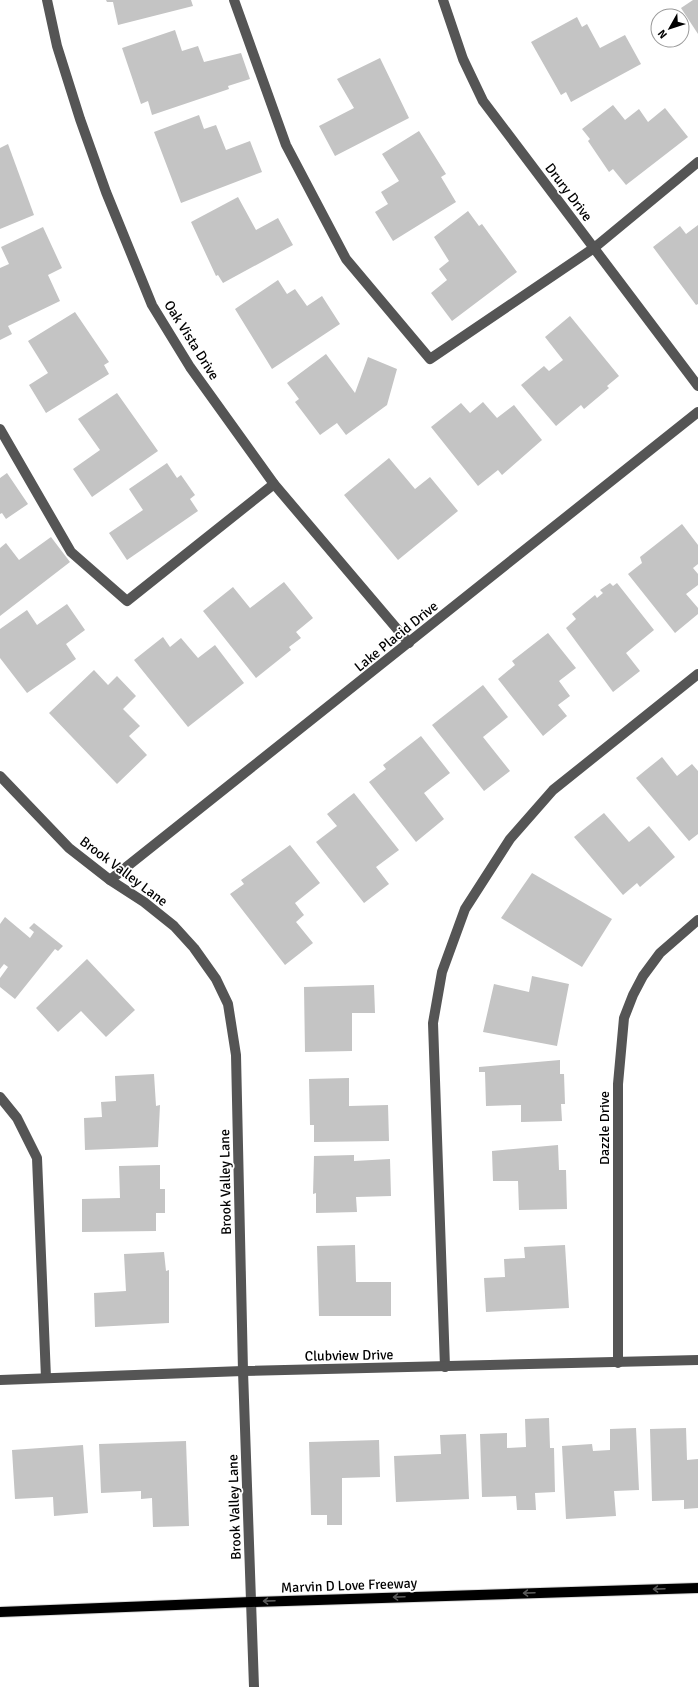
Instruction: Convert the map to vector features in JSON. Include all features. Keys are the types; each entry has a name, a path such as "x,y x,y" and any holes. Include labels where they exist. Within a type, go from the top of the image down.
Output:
{"main road":[{"name":"Marvin D Love Freeway","path":"0,1612 251,1602 698,1588"}],"street":[{"name":"Oak Vista Drive","path":"47,0 57,46 80,119 106,192 152,305 190,366 274,484 409,643"},
{"path":"234,0 286,145 346,259 430,359 594,248 698,162"},
{"name":"Drury Drive","path":"446,1 463,59 483,101 698,386"},
{"name":"Lake Placid Drive","path":"110,880 698,412"},
{"path":"0,430 71,552 127,601 274,484"},
{"path":"445,1367 433,1023 442,972 465,909 510,838 553,790 698,674"},
{"name":"Brook Valley Lane","path":"0,776 69,848 110,880 144,902 174,926 199,954 216,979 228,1004 236,1055 243,1371 254,1687"},
{"name":"Dazzle Drive","path":"618,1363 618,1084 624,1018 632,995 643,976 660,953 698,920"},
{"path":"0,1097 17,1118 37,1158 46,1378"},
{"name":"Clubview Drive","path":"0,1380 243,1371 698,1360"}],"building":[{"path":"106,0 191,0 193,6 118,25 113,2 107,2"},
{"path":"693,0 698,0 698,34 690,22 690,8 681,8"},
{"path":"577,17 582,27 587,24 600,48 625,35 641,64 571,102 566,92 561,95 531,42"},
{"path":"175,30 182,51 198,46 204,62 241,53 250,79 228,86 229,89 152,115 148,101 141,104 122,48"},
{"path":"380,58 409,118 335,156 319,126 354,108 337,79"},
{"path":"613,105 625,120 639,109 648,122 665,108 688,137 626,185 613,169 609,172 588,141 590,139 582,129"},
{"path":"199,115 204,129 216,125 226,150 250,141 262,172 181,203 154,132"},
{"path":"419,131 446,174 441,177 456,202 393,241 375,212 388,204 381,192 399,181 382,154"},
{"path":"8,144 34,215 0,229 0,148"},
{"path":"238,197 256,230 278,218 293,245 223,283 218,275 216,276 191,222"},
{"path":"468,211 479,226 482,224 517,272 452,321 431,293 447,280 439,269 449,261 434,237"},
{"path":"698,225 698,304 696,305 653,247 680,226 686,234"},
{"path":"43,227 62,268 48,275 60,301 8,326 12,334 0,340 0,268 9,264 1,247"},
{"path":"278,280 287,294 295,289 307,306 322,296 340,324 272,369 235,309"},
{"path":"75,312 109,362 104,365 109,374 46,413 29,385 48,373 28,341"},
{"path":"570,316 619,376 607,386 609,388 584,409 581,405 556,426 521,385 544,366 549,371 563,360 545,337"},
{"path":"326,354 355,393 368,357 397,369 387,405 346,435 337,423 320,435 295,402 299,399 287,383"},
{"path":"117,393 158,451 92,497 73,469 100,450 78,419"},
{"path":"483,402 497,418 514,405 542,440 502,475 498,470 478,486 431,427 461,403 470,413"},
{"path":"389,458 415,489 430,477 458,511 398,560 344,495"},
{"path":"167,463 177,478 181,475 195,495 190,499 198,511 127,560 109,533 143,510 129,489"},
{"path":"7,473 28,504 6,519 2,513 0,514 0,478"},
{"path":"682,524 698,545 698,564 693,568 698,574 698,585 686,594 698,608 698,614 675,633 628,574 642,563 640,557"},
{"path":"51,537 70,562 0,616 0,548 6,543 19,560"},
{"path":"284,582 313,618 296,632 301,638 289,647 291,650 256,678 203,611 233,587 250,608"},
{"path":"610,583 613,586 617,583 654,630 626,653 640,671 613,692 566,628 576,619 572,614 595,595 597,598 603,593 600,590"},
{"path":"67,604 85,630 66,644 76,659 27,693 0,658 0,629 27,610 37,625"},
{"path":"548,633 576,668 559,681 570,696 558,705 567,716 543,736 498,679 515,665 512,661"},
{"path":"163,637 170,647 181,638 198,658 215,645 244,683 188,727 134,660"},
{"path":"94,670 108,685 117,676 136,696 123,709 140,726 129,736 147,755 117,784 49,713"},
{"path":"483,685 508,717 483,737 510,771 484,791 432,725"},
{"path":"421,736 450,773 424,793 444,819 416,842 369,782 386,769 383,765"},
{"path":"662,757 677,776 692,764 698,771 698,834 689,841 636,778"},
{"path":"354,793 399,850 376,867 389,884 364,903 316,842 337,826 327,814"},
{"path":"604,813 629,842 649,826 675,857 640,887 637,883 623,895 574,837"},
{"path":"290,845 320,883 295,903 304,915 296,922 313,943 285,965 230,894 244,884 241,880"},
{"path":"532,873 612,919 582,967 501,918"},
{"path":"5,917 30,938 34,932 29,928 34,923 63,946 58,951 55,949 15,999 0,987 0,978 8,967 4,964 0,969 0,924"},
{"path":"87,959 135,1010 106,1037 81,1011 58,1032 36,1008"},
{"path":"532,976 569,984 557,1046 483,1032 494,984 529,992"},
{"path":"374,985 375,1013 352,1013 352,1051 305,1052 304,987"},
{"path":"560,1060 560,1074 564,1074 565,1104 561,1104 562,1121 521,1122 521,1105 486,1106 485,1072 479,1072 479,1067"},
{"path":"154,1074 156,1106 160,1105 158,1147 85,1150 84,1118 102,1117 101,1102 116,1101 115,1076"},
{"path":"349,1078 349,1106 388,1105 389,1141 314,1142 314,1125 310,1125 309,1079"},
{"path":"558,1145 559,1170 566,1170 567,1209 519,1210 518,1181 493,1181 492,1151"},
{"path":"354,1155 354,1161 390,1159 391,1196 356,1197 357,1212 316,1213 316,1193 313,1194 314,1156"},
{"path":"160,1165 160,1189 165,1189 165,1213 156,1213 156,1231 82,1232 82,1199 120,1198 119,1166"},
{"path":"355,1245 356,1282 391,1282 391,1316 319,1316 317,1246"},
{"path":"565,1245 569,1308 486,1312 484,1278 505,1277 504,1259 525,1258 524,1247"},
{"path":"164,1252 166,1271 169,1270 169,1323 95,1327 94,1293 126,1291 124,1254"},
{"path":"549,1418 550,1448 554,1448 555,1492 535,1493 536,1510 517,1510 516,1496 482,1497 480,1434 507,1433 507,1448 526,1447 525,1419"},
{"path":"636,1428 639,1490 614,1491 616,1516 566,1519 562,1446 592,1444 593,1451 610,1450 610,1429"},
{"path":"686,1428 687,1460 698,1459 698,1508 684,1509 684,1500 652,1501 650,1429"},
{"path":"466,1434 469,1499 396,1502 394,1456 441,1454 440,1435"},
{"path":"379,1440 380,1477 342,1478 342,1525 327,1525 327,1515 311,1515 309,1442"},
{"path":"186,1441 189,1526 153,1527 152,1498 141,1499 141,1491 101,1493 99,1444"},
{"path":"83,1445 88,1513 54,1516 53,1497 15,1499 12,1450"}]}
